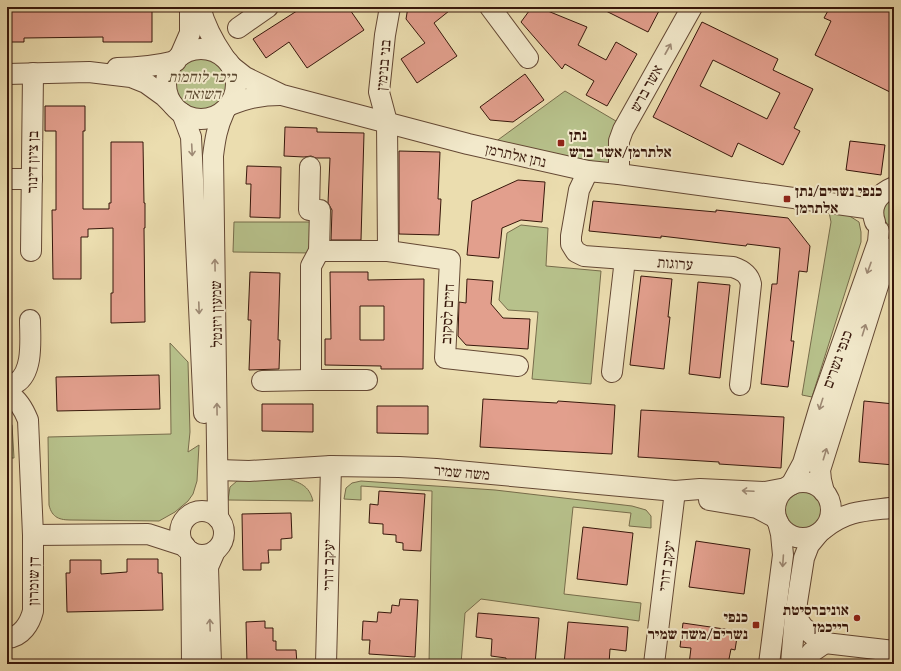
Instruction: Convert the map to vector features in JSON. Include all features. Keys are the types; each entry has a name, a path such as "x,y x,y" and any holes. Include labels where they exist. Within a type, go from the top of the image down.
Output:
{"street":[{"path":"89,72 104,68 137,68 162,65 178,59 190,33 190,7"},
{"path":"7,74 89,72 131,77 146,83 164,96 178,109 192,118 204,119 216,116 227,108 234,97 236,76 228,61 208,32 200,7"},
{"path":"238,28 268,7"},
{"name":"בני בנימין","path":"387,122 378,92 390,7"},
{"path":"490,7 528,58"},
{"name":"אשר ברש","path":"619,174 619,141 622,130 692,7"},
{"path":"178,109 168,96 166,85 168,74 173,64 178,59 190,51 200,49 213,51 228,61"},
{"name":"נתן אלתרמן","path":"228,61 245,76 282,95 468,144 588,171 873,209"},
{"name":"בן ציון דינור","path":"31,250 33,73"},
{"name":"נתן אלתרמן","path":"227,108 249,97 282,95"},
{"name":"שמעון ויזנטל","path":"212,515 218,470 213,156 215,135 218,124 227,108"},
{"name":"שמעון ויזנטל","path":"178,109 192,137 205,441 212,515"},
{"path":"387,122 388,251"},
{"path":"310,167 309,210 320,210 319,251 311,266 311,380"},
{"name":"ערוגות","path":"588,171 579,190 571,236 571,244 576,252 584,256 733,267 746,274 751,284 740,385"},
{"path":"7,179 32,178"},
{"path":"887,235 875,225 873,209 875,202 880,195 886,190 894,187"},
{"name":"כנפי נשרים","path":"789,487 803,463 820,406 878,242 887,235"},
{"name":"כנפי נשרים","path":"825,493 820,480 820,470 888,254 894,247"},
{"name":"חיים לסקוב","path":"319,251 388,251 450,260 445,358 518,366"},
{"path":"612,372 625,259"},
{"name":"דן שומרון","path":"7,638 11,638 24,630 30,622 34,611 33,535 28,420 30,320"},
{"path":"7,385 16,383 24,375 29,362"},
{"path":"262,381 367,380"},
{"name":"דן שומרון","path":"7,392 19,402 28,420"},
{"path":"217,442 232,463 249,471"},
{"name":"משה שמיר","path":"218,470 249,471 331,466 399,467 436,469 675,491 700,489 765,492 789,487"},
{"name":"יעקב דורי","path":"326,664 331,466"},
{"path":"769,664 783,555 781,534 775,513 776,504 780,495 789,487 804,482 812,484 825,493 843,499 892,509"},
{"name":"משה שמיר","path":"675,491 700,498 757,508 777,520"},
{"name":"יעקב דורי","path":"654,664 675,491"},
{"path":"791,664 795,615 804,558 809,545 829,520 831,512 830,503 825,493"},
{"path":"777,520 783,530 795,537 800,538 810,537 821,531 836,519 850,514 865,510 892,509"},
{"path":"211,664 208,567 214,551 222,542 224,536 222,523 212,515 195,513 185,520 182,526 182,540 188,549 196,554 202,555 214,551"},
{"name":"דן שומרון","path":"33,535 148,534 185,520"},
{"name":"דן שומרון","path":"148,534 188,549"},
{"path":"188,549 192,664"},
{"path":"795,615 803,627 825,644 894,652"},
{"path":"802,664 812,652 825,644"}],"green space":[{"name":"כיכר לוחמות השואה","path":"202,58 212,60 220,66 226,74 228,84 226,94 220,102 212,108 202,110 192,108 184,102 178,94 176,84 178,74 184,66 192,60"},
{"path":"565,91 621,124 609,172 491,145"},
{"path":"894,196 894,229 888,225 882,212 885,204"},
{"path":"829,212 848,215 859,222 861,242 812,397 802,395 831,222"},
{"path":"234,222 312,222 312,253 233,252"},
{"path":"521,225 548,228 546,266 601,271 591,384 532,379 538,312 508,310 499,300 507,233"},
{"path":"170,343 188,362 190,432 188,452 199,445 197,481 193,494 188,501 175,512 159,521 60,519 52,513 49,505 48,437 171,434"},
{"path":"7,418 12,425 14,458 7,458"},
{"path":"286,478 303,485 309,491 313,501 228,500 230,487 237,481"},
{"path":"361,481 495,490 632,506 646,510 651,516 651,528 629,526 631,513 573,507 564,594 641,603 639,621 481,599 465,613 461,664 429,664 432,491 361,486 361,500 344,499 346,488 352,483"},
{"path":"799,491 807,491 817,496 821,503 821,517 817,524 807,529 799,529 789,524 787,521 784,514 784,506 789,496 792,494"}],"building":[{"path":"7,7 152,7 152,42 103,42 103,37 24,38 24,42 7,42"},
{"path":"303,7 348,7 364,30 307,68 289,42 266,58 253,39"},
{"path":"408,7 454,7 434,23 457,56 417,83 401,59 425,43 406,19"},
{"path":"532,7 538,7 587,27 578,45 606,60 616,42 637,54 607,106 586,95 594,81 565,64 562,69 521,22"},
{"path":"598,7 661,7 648,32"},
{"path":"830,7 894,7 894,94 815,55 831,21 824,18"},
{"path":"702,22 778,59 773,70 813,89 794,128 800,131 783,165 738,143 732,157 653,117","holes":["713,60 780,93 767,119 700,86"]},
{"path":"525,74 544,100 513,122 490,120 480,107"},
{"path":"45,106 85,106 85,131 83,131 83,209 109,209 109,203 111,203 111,142 143,142 145,203 145,322 111,323 111,293 113,293 113,228 88,229 88,237 81,237 81,279 53,279 52,210 56,210 56,131 45,131"},
{"path":"285,127 317,128 317,132 364,133 361,240 331,240 332,210 328,203 330,158 284,156"},
{"path":"850,141 885,145 881,175 846,170"},
{"path":"399,151 440,152 438,199 441,199 439,235 399,234"},
{"path":"247,166 281,167 280,218 250,217 251,184 246,184"},
{"path":"518,180 545,182 542,222 521,220 502,228 499,258 467,255 472,201"},
{"path":"593,201 716,212 716,210 788,218 810,246 807,272 799,271 791,341 794,341 788,387 761,384 772,284 777,284 780,248 747,244 746,246 661,236 661,238 589,231"},
{"path":"250,272 280,273 278,340 280,340 279,369 249,370 251,320 248,320"},
{"path":"330,272 368,272 368,280 424,279 423,369 381,369 381,366 325,365 325,339 331,339","holes":["360,306 384,306 384,340 360,340"]},
{"path":"641,276 672,279 668,317 670,317 664,369 630,365"},
{"path":"467,279 493,281 491,304 503,318 530,319 528,349 466,345 458,336 459,302 466,303"},
{"path":"698,282 730,285 720,378 689,374"},
{"path":"159,375 160,409 57,411 56,377"},
{"path":"483,399 557,403 558,401 615,405 612,454 480,447"},
{"path":"864,401 894,404 894,465 859,462"},
{"path":"262,404 313,404 313,432 262,431"},
{"path":"377,406 428,406 428,434 377,433"},
{"path":"641,410 784,417 781,468 719,464 719,462 638,457"},
{"path":"379,491 425,494 421,551 403,550 403,543 396,542 396,535 383,534 383,524 369,523 370,504 378,505"},
{"path":"291,513 292,538 281,539 281,550 268,550 269,563 261,563 261,570 243,570 242,514"},
{"path":"583,527 633,533 627,585 577,579"},
{"path":"696,541 750,549 744,594 689,587"},
{"path":"127,559 158,559 158,573 162,573 163,610 67,612 66,573 70,573 70,560 101,560 101,574 127,572"},
{"path":"400,599 418,600 415,657 369,654 370,640 362,640 363,621 377,622 378,612 391,613 392,605 399,606"},
{"path":"478,613 539,618 535,664 506,664 506,658 491,656 492,639 476,637"},
{"path":"265,621 265,628 273,628 273,641 276,641 276,650 296,650 297,664 247,664 246,622"},
{"path":"568,622 628,627 626,651 610,649 609,664 564,664"},
{"path":"683,623 738,631 735,650 731,649 728,664 689,664 691,648 680,647"}],"place":[{"name":"נתן אלתרמן/אשר ברש","path":"561,143"},
{"name":"כנפי נשרים/נתן אלתרמן","path":"787,199"},
{"name":"אוניברסיטת רייכמן","path":"857,618"},
{"name":"כנפי נשרים/משה שמיר","path":"756,625"}]}
